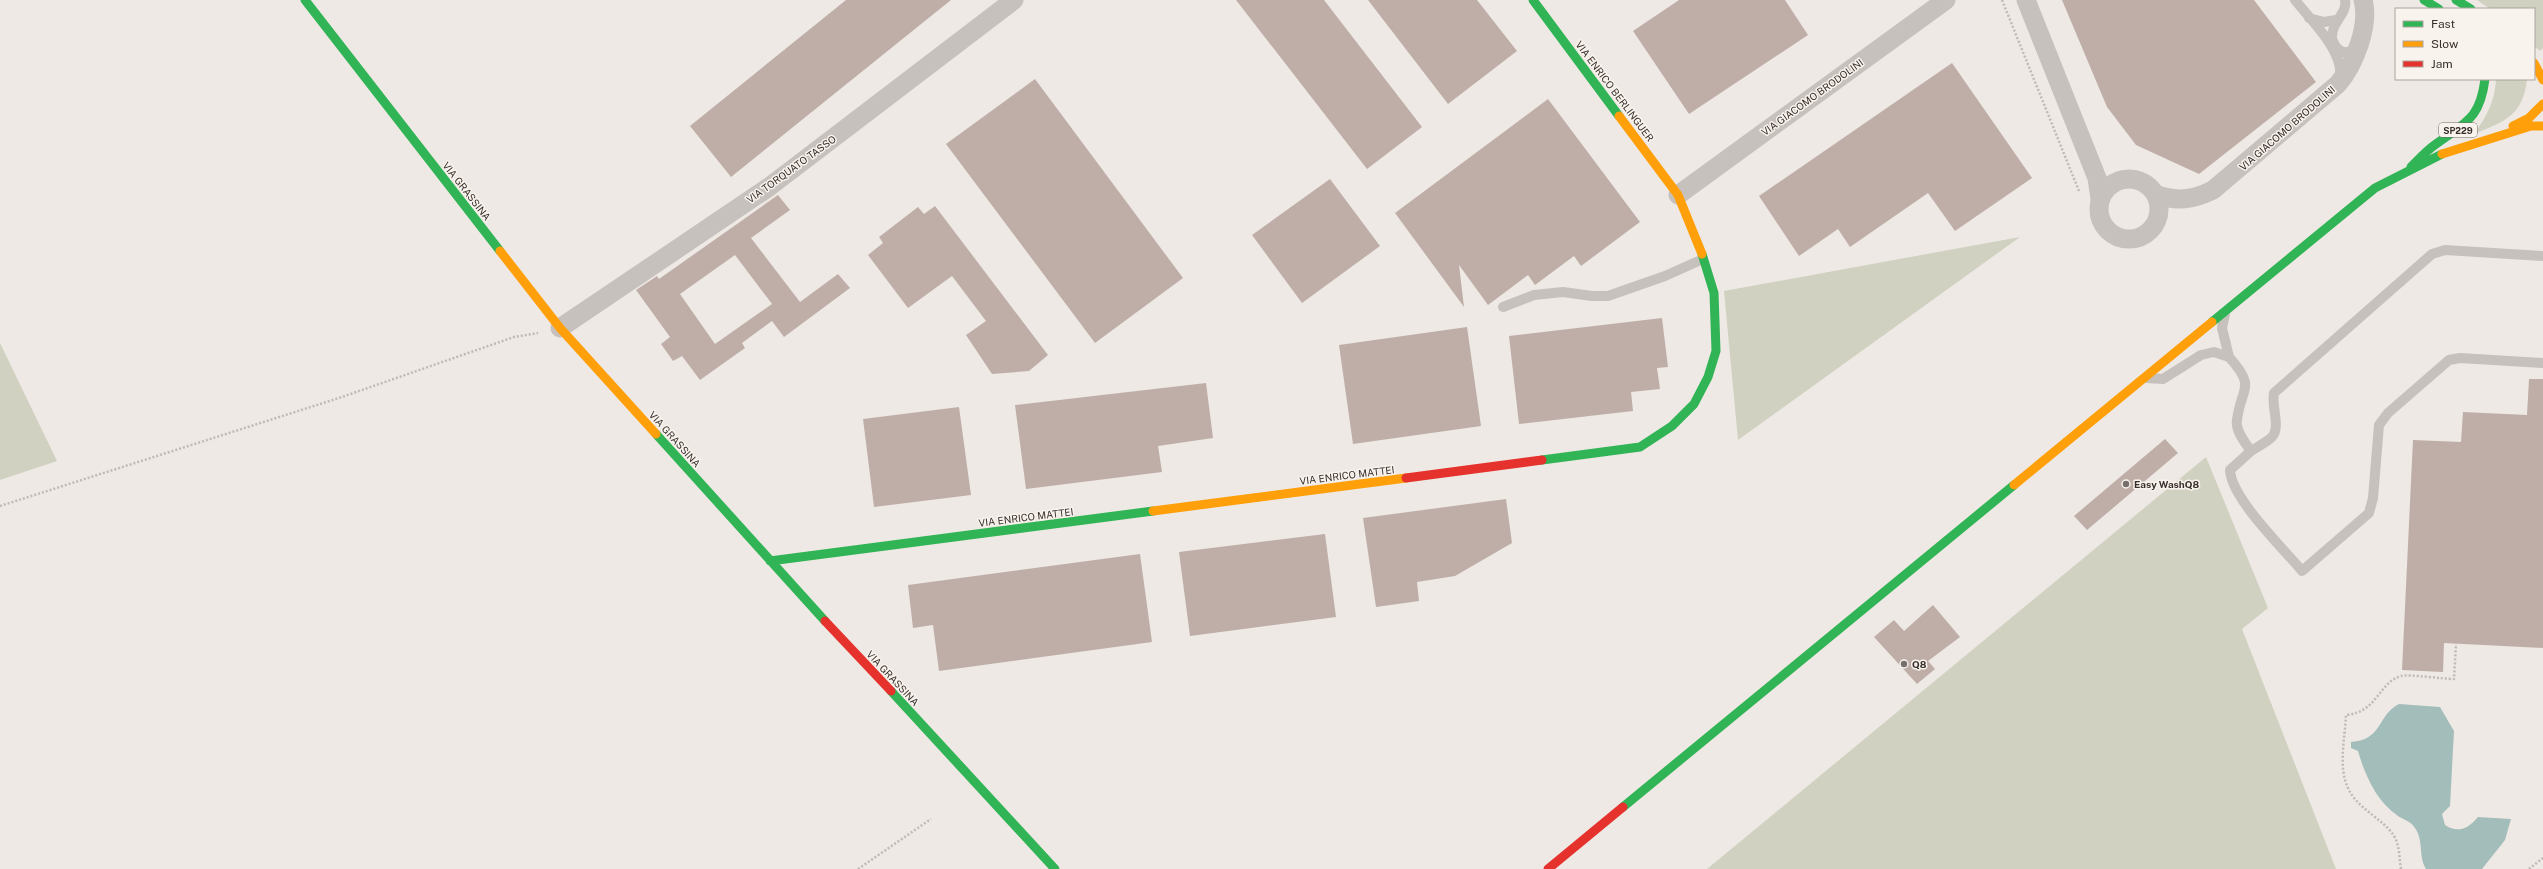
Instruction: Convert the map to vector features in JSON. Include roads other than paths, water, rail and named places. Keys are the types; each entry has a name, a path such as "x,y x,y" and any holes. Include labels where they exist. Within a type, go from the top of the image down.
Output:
{"street":[{"name":"VIA GRASSINA","path":"305,0 560,328 770,561 1055,869"},
{"name":"VIA TORQUATO TASSO","path":"560,328 769,187 1014,0"},
{"name":"VIA ENRICO BERLINGUER","path":"1533,0 1678,195"},
{"name":"VIA GIACOMO BRODOLINI","path":"1678,195 1946,0"},
{"path":"2026,0 2097,178 2100,220 2105,229 2124,239 2134,239 2143,236 2156,222 2159,207 2155,194 2149,186 2118,175 2102,166 2083,142"},
{"name":"VIA GIACOMO BRODOLINI","path":"2155,194 2168,198 2194,199 2213,190 2338,84 2348,70 2364,20 2362,0"},
{"path":"2424,0 2437,8"},
{"path":"2456,0 2469,8"},
{"path":"2535,65 2543,80"},
{"name":"SP229","path":"2411,167 2426,151 2468,122 2478,110 2482,99 2485,80"},
{"path":"2491,138 2529,118 2543,104"},
{"name":"SP229","path":"1548,869 2375,188 2411,167 2438,155 2531,126 2543,126"},
{"path":"2099,204 2112,183 2131,179"},
{"name":"VIA ENRICO MATTEI","path":"770,561 1640,447 1672,426 1694,404 1708,377 1716,351 1714,293 1703,259 1678,195"}],"lane":[{"path":"2295,0 2336,54 2341,69 2338,84"},
{"path":"2345,0 2345,9 2336,20 2332,33 2338,49 2346,53 2357,44"},
{"path":"2309,18 2324,22 2336,20"},
{"path":"2543,256 2445,250 2432,254 2274,393 2272,402 2276,427 2272,436 2251,451 2230,470 2230,480 2238,496 2302,571 2369,513 2373,498 2379,425 2388,413 2446,363 2460,358 2543,363"},
{"path":"1503,307 1534,295 1563,292 1592,296 1608,296 1665,276 1703,259"},
{"path":"2226,310 2222,328 2229,357 2242,372 2246,385 2236,421 2242,438 2251,451"},
{"path":"2143,378 2163,379 2201,355 2214,352 2229,357"}],"water":[{"path":"2399,704 2440,707 2454,731 2450,806 2442,814 2445,825 2450,828 2459,829 2467,827 2478,817 2511,819 2505,840 2482,869 2426,869 2422,859 2418,833 2415,828 2409,822 2390,810 2383,803 2372,787 2358,751 2351,748 2351,742 2369,737 2387,714"}],"place":[{"name":"Easy WashQ8","path":"2126,484"},
{"name":"Q8","path":"1904,664"}]}
